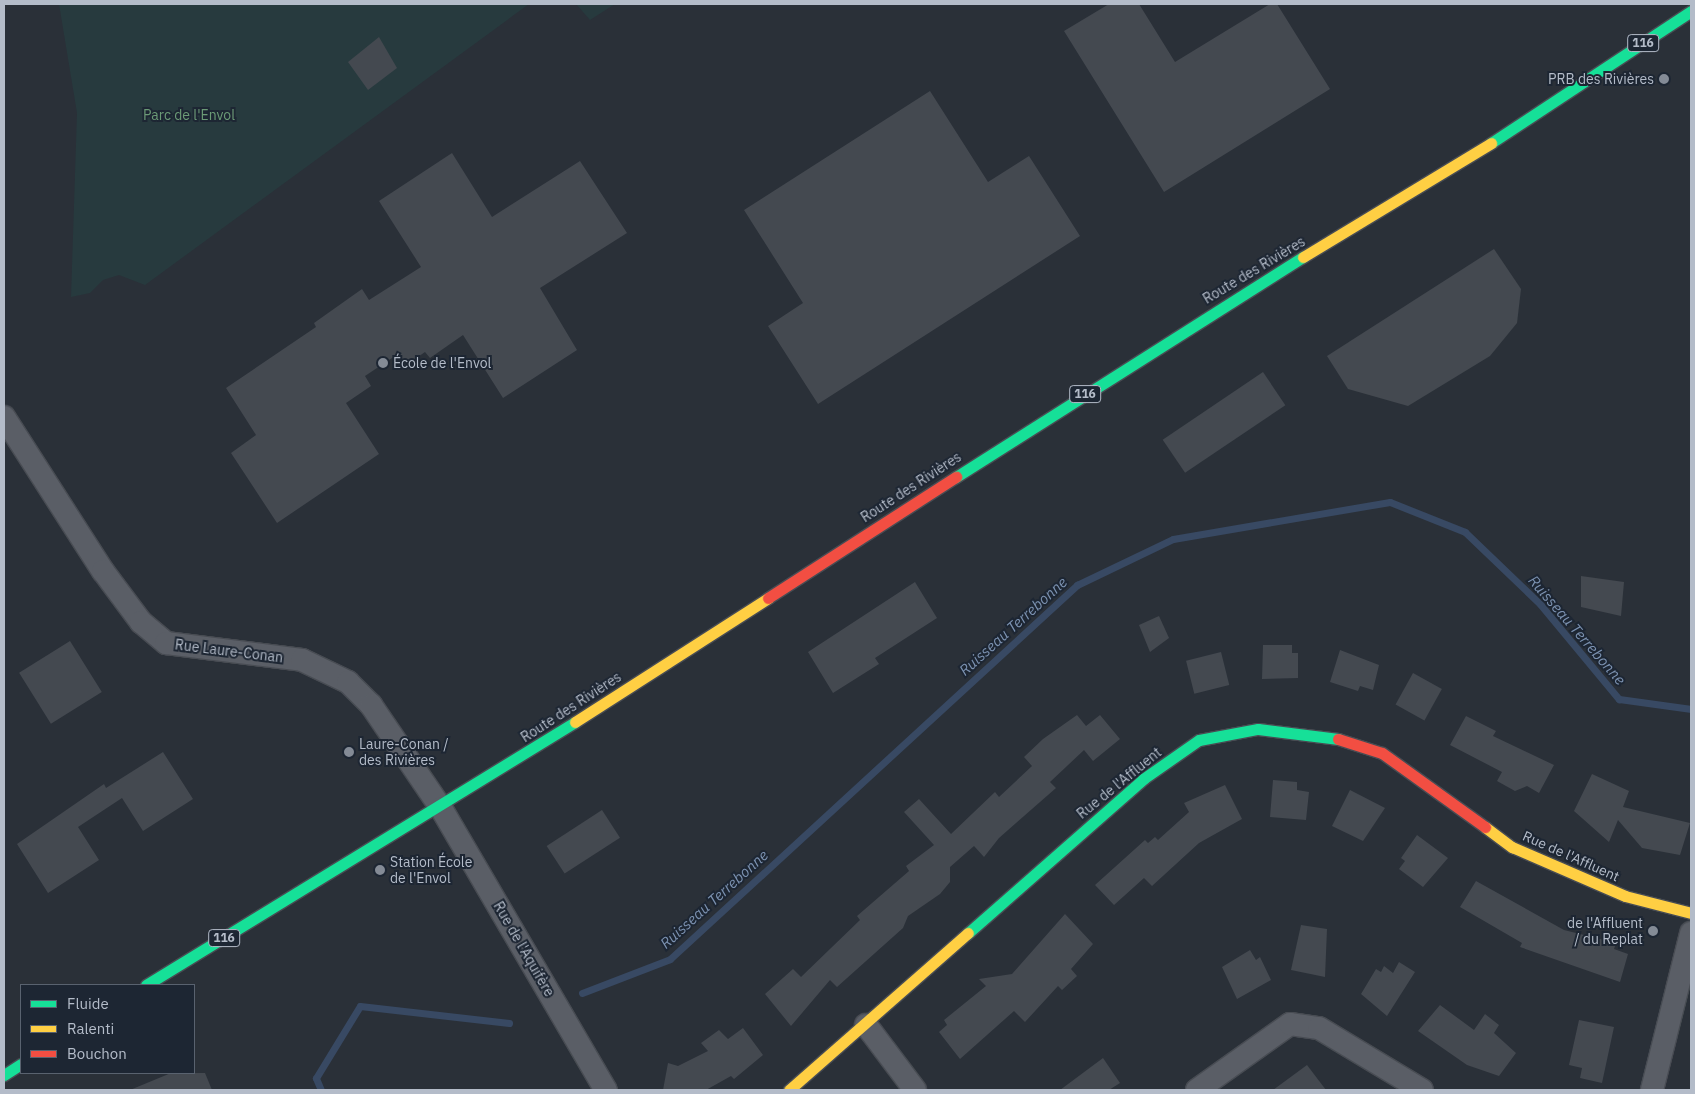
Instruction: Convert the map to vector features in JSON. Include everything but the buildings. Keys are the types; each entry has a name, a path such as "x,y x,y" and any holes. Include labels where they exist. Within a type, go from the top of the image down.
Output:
{"main road":[{"name":"Route des Rivières","path":"148,984 441,808 1235,297 1442,176 1691,11"},
{"name":"Rue de l'Affluent","path":"790,1090 1143,779 1199,740 1258,728 1322,734 1382,754 1512,847 1616,893 1691,913"},
{"path":"4,1075 20,1065"}],"street":[{"name":"Rue Laure-Conan","path":"4,417 141,622 166,643 183,648 302,660 348,682 371,705 441,808"},
{"name":"Rue de l'Aquifère","path":"441,808 606,1090"},
{"path":"1652,1090 1691,933"},
{"path":"1197,1090 1290,1024 1319,1028 1422,1090"},
{"path":"866,1025 915,1090"}],"green space":[{"name":"Parc de l'Envol","path":"59,4 529,4 145,285 119,275 103,280 90,293 71,297 77,113"},
{"path":"576,4 615,4 590,20"}],"waterway":[{"name":"Ruisseau Terrebonne","path":"582,993 670,959 1077,585 1173,539 1390,502 1465,532 1540,604 1619,699 1691,709"},
{"name":"Ruisseau Terrebonne","path":"321,1090 316,1078 360,1006 509,1023"}],"traffic: fast":[{"path":"1491,143 1691,11"},
{"path":"956,477 1303,257"},
{"path":"148,984 575,722"},
{"path":"968,933 1143,779 1199,740 1258,729 1338,739"},
{"path":"4,1075 20,1065"}],"traffic: slow":[{"path":"1303,257 1491,143"},
{"path":"575,722 768,598"},
{"path":"1485,827 1512,847 1625,896 1691,913"},
{"path":"789,1090 968,933"}],"traffic: jam":[{"path":"768,598 956,477"},
{"path":"1338,739 1382,753 1485,827"}],"place":[{"name":"PRB des Rivières","path":"1664,79"},
{"name":"École de l'Envol","path":"383,363"},
{"name":"Laure-Conan / des Rivières","path":"349,752"},
{"name":"Station École de l'Envol","path":"380,870"},
{"name":"de l'Affluent / du Replat","path":"1653,931"}]}
